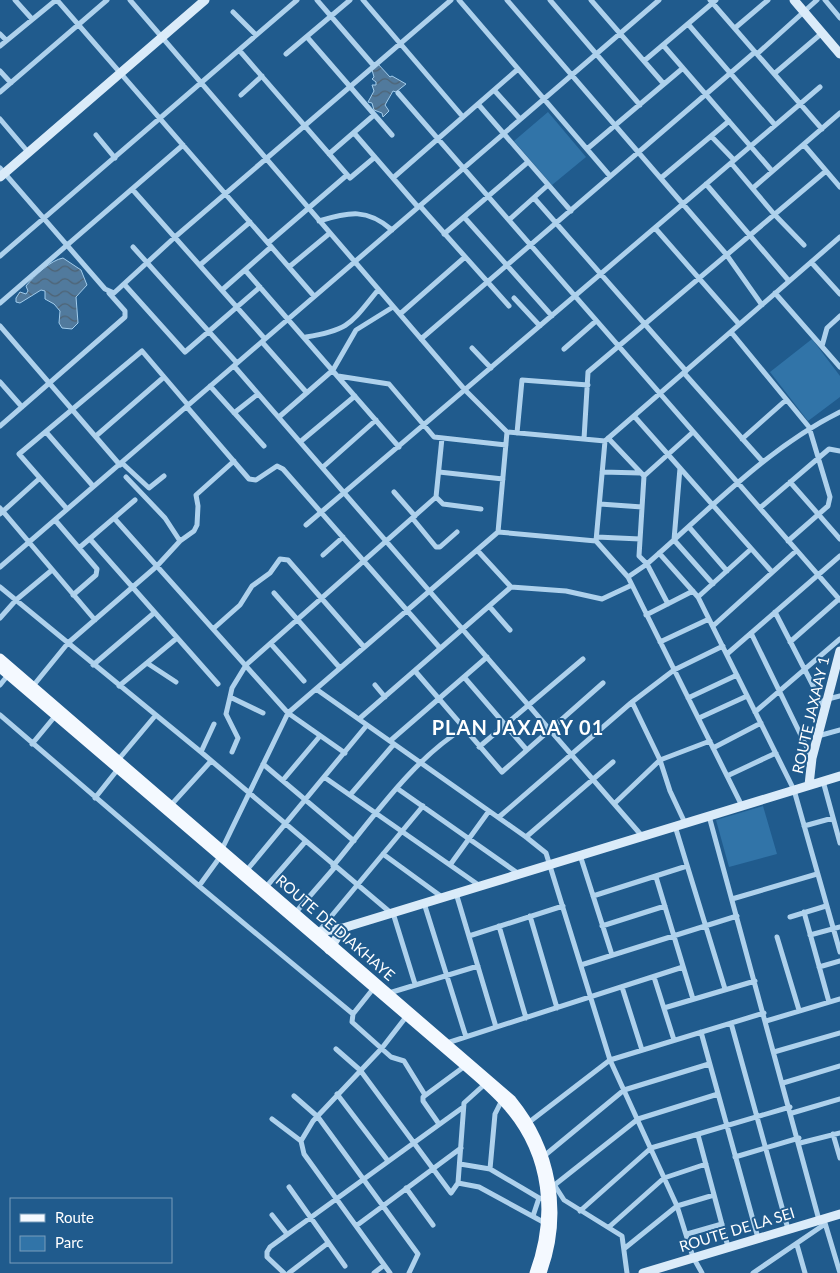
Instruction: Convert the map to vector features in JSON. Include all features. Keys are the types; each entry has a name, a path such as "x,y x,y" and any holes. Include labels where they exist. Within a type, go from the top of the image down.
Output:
{"main road":[{"name":"ROUTE DE DIAKHAYE","path":"0,658 118,764 331,948 389,994 507,1095 528,1123 544,1156 554,1186 552,1236 542,1273"},
{"name":"ROUTE DE DIAKHAYE","path":"0,668 56,715 171,805 221,853 247,870 296,912 316,935"},
{"name":"ROUTE DE DIAKHAYE","path":"331,948 373,989 485,1084 515,1115 532,1143 544,1179 543,1198 546,1223 543,1245 534,1273"}],"street":[{"path":"15,0 32,19"},
{"path":"0,46 56,0 314,296"},
{"path":"0,92 107,0"},
{"path":"130,0 465,390 507,432 607,440 642,475 639,556 647,564 668,604"},
{"path":"0,426 125,317 124,312 109,292 44,218 1,173 205,0"},
{"path":"0,256 297,0"},
{"path":"317,0 374,66"},
{"path":"286,54 350,0"},
{"path":"363,0 463,117"},
{"path":"109,292 114,293 175,237 450,0"},
{"path":"459,0 610,176"},
{"path":"507,0 726,254 762,304"},
{"path":"550,0 640,106"},
{"path":"591,0 663,83"},
{"path":"0,567 659,0"},
{"path":"735,28 768,0"},
{"path":"794,0 840,54"},
{"path":"421,339 817,0"},
{"path":"825,0 840,18"},
{"path":"644,61 713,1 822,129"},
{"path":"233,12 256,35"},
{"path":"688,24 775,126"},
{"path":"774,74 822,33"},
{"path":"0,34 6,40"},
{"path":"306,37 392,135"},
{"path":"663,45 772,171"},
{"path":"239,50 350,178 375,157"},
{"path":"587,150 640,106 663,83 683,68"},
{"path":"393,178 518,69"},
{"path":"0,70 11,83"},
{"path":"241,95 262,76"},
{"path":"306,525 820,87"},
{"path":"494,90 520,119"},
{"path":"398,93 839,600 790,642"},
{"path":"478,104 571,210"},
{"path":"754,188 840,113"},
{"path":"329,154 374,115"},
{"path":"0,119 28,152"},
{"path":"661,178 729,121"},
{"path":"354,133 509,306"},
{"path":"96,135 114,158"},
{"path":"711,136 774,214 804,245"},
{"path":"0,303 183,145"},
{"path":"804,145 840,187"},
{"path":"444,234 528,162"},
{"path":"584,439 588,372 826,171"},
{"path":"222,290 308,208 347,175"},
{"path":"706,184 790,281"},
{"path":"509,220 548,185"},
{"path":"132,189 237,307 307,393"},
{"path":"534,198 763,462"},
{"path":"319,221 346,214 367,214 380,219 392,230"},
{"path":"464,217 552,316"},
{"path":"200,265 250,222"},
{"path":"655,228 739,324"},
{"path":"289,267 330,233"},
{"path":"742,806 628,577 596,539 607,440 762,304 839,241"},
{"path":"133,248 209,332 258,394 642,836"},
{"path":"400,314 465,257"},
{"path":"812,262 840,294"},
{"path":"245,270 306,337 399,447"},
{"path":"124,284 185,352 260,287"},
{"path":"306,337 332,332 351,323 378,290"},
{"path":"775,293 840,367"},
{"path":"514,298 540,326"},
{"path":"279,417 333,370 356,330 393,307"},
{"path":"822,346 827,328 840,316"},
{"path":"564,349 596,321"},
{"path":"351,323 356,330"},
{"path":"0,326 121,464 146,487 149,488 164,476"},
{"path":"731,332 809,427 819,459 830,502 788,541"},
{"path":"472,348 491,368"},
{"path":"67,509 19,454 142,351 252,481 274,467 280,466 440,648"},
{"path":"338,376 389,384 434,438 506,445"},
{"path":"96,436 164,377"},
{"path":"517,433 522,380 588,385"},
{"path":"0,382 22,407"},
{"path":"210,386 264,446"},
{"path":"234,413 258,394"},
{"path":"300,442 355,396"},
{"path":"742,438 786,400"},
{"path":"628,577 647,564 763,462 809,427 840,412"},
{"path":"634,416 772,572"},
{"path":"323,467 376,420"},
{"path":"46,432 93,486"},
{"path":"199,886 221,853 288,713 498,532 507,432"},
{"path":"602,472 642,475 693,432"},
{"path":"232,752 238,738 226,714 232,688 246,665 436,497 442,438"},
{"path":"760,508 829,449 840,451"},
{"path":"33,686 68,643 133,588 180,541 194,531 197,525 198,506 196,495 234,461"},
{"path":"680,468 674,540 713,584"},
{"path":"439,472 503,479"},
{"path":"126,477 165,518 180,541"},
{"path":"40,478 1,511 95,620"},
{"path":"790,482 840,539"},
{"path":"394,492 436,546 440,547 457,532"},
{"path":"436,497 443,504 481,509"},
{"path":"79,548 136,500"},
{"path":"600,504 642,506"},
{"path":"114,518 288,713 345,753"},
{"path":"55,520 98,572 73,594"},
{"path":"689,527 727,571"},
{"path":"498,532 596,539 640,539"},
{"path":"323,555 343,537"},
{"path":"90,538 218,684"},
{"path":"698,597 752,549"},
{"path":"478,550 511,587 566,591 602,599 632,585"},
{"path":"713,626 796,550"},
{"path":"659,553 698,597 794,790 840,952"},
{"path":"727,654 840,556"},
{"path":"213,629 240,605 252,586 270,573 280,559 288,560 364,648"},
{"path":"0,618 16,600 52,570"},
{"path":"0,587 201,752 248,794 392,913 415,984"},
{"path":"358,719 511,587"},
{"path":"646,614 694,591"},
{"path":"274,593 340,668"},
{"path":"489,606 510,630"},
{"path":"775,612 826,710"},
{"path":"93,665 154,613"},
{"path":"660,642 709,619"},
{"path":"751,633 812,758"},
{"path":"119,686 177,638"},
{"path":"755,712 840,639"},
{"path":"271,644 304,681"},
{"path":"499,818 632,702 674,670 723,646"},
{"name":"ROUTE JAXAAY 1","path":"809,785 812,758 840,652"},
{"path":"350,795 392,743 487,657"},
{"path":"479,747 583,659"},
{"path":"147,663 176,682"},
{"path":"415,671 502,772 603,683"},
{"path":"0,685 8,675"},
{"path":"688,698 737,675"},
{"path":"464,677 526,749"},
{"path":"375,685 385,697"},
{"path":"316,689 543,850 551,864 610,1060 677,1206 693,1257 702,1273"},
{"path":"698,718 747,696"},
{"path":"828,699 840,696"},
{"path":"230,697 263,713"},
{"path":"632,702 660,760 670,791 685,823"},
{"path":"0,715 94,798 353,1014"},
{"path":"32,744 56,715"},
{"path":"94,798 155,716"},
{"path":"713,748 761,723"},
{"path":"201,752 214,724"},
{"path":"247,870 367,726"},
{"path":"296,912 420,762 441,743 464,728"},
{"path":"818,736 840,730"},
{"path":"283,780 320,736"},
{"path":"615,803 660,760 710,741"},
{"path":"727,776 776,753"},
{"path":"171,805 211,761"},
{"path":"526,837 592,778 613,762"},
{"path":"263,764 354,841"},
{"path":"316,935 840,776"},
{"path":"324,777 480,886"},
{"path":"823,781 840,843"},
{"path":"398,789 519,874"},
{"path":"316,935 423,806"},
{"path":"450,865 489,811"},
{"path":"709,816 822,1221 838,1260 840,1273"},
{"path":"804,826 833,818"},
{"path":"675,826 725,989"},
{"path":"266,887 305,842"},
{"path":"383,854 442,898"},
{"path":"580,855 612,955"},
{"path":"593,896 687,866"},
{"path":"732,899 817,874"},
{"path":"656,877 693,999"},
{"path":"456,893 496,1027"},
{"path":"424,903 466,1037"},
{"path":"469,936 563,906"},
{"path":"602,926 665,906"},
{"path":"790,917 826,906"},
{"path":"804,912 829,1002"},
{"path":"530,916 557,1008"},
{"path":"581,965 737,916"},
{"path":"499,926 526,1018"},
{"path":"810,935 840,927"},
{"path":"331,948 344,928"},
{"path":"777,937 799,1010"},
{"path":"819,967 840,960"},
{"path":"389,994 415,984 478,966"},
{"path":"447,1043 684,968"},
{"path":"654,977 674,1040"},
{"path":"664,1008 755,980"},
{"path":"622,987 642,1050"},
{"path":"373,989 353,1014 352,1022 391,1057 404,1061 425,1095"},
{"path":"766,1020 840,999"},
{"path":"528,1123 610,1060 764,1013"},
{"path":"390,1273 383,1266 304,1154 301,1141 304,1133 337,1094 382,1048 406,1017"},
{"path":"730,1023 788,1229"},
{"path":"701,1032 758,1238"},
{"path":"774,1052 840,1033"},
{"path":"336,1050 360,1070 450,1192 453,1192 458,1183 462,1148 462,1108 466,1099 485,1084"},
{"path":"544,1156 624,1090 709,1064"},
{"path":"439,1124 423,1101 425,1095 464,1066"},
{"path":"783,1083 840,1066"},
{"path":"337,1094 388,1161"},
{"path":"626,1273 625,1248 622,1236 561,1198 554,1186 638,1119 718,1094"},
{"path":"294,1096 318,1117 362,1180 418,1254 412,1272"},
{"path":"490,1169 495,1114 502,1100"},
{"path":"580,1210 651,1148 757,1117 840,1100"},
{"path":"284,1273 270,1262 266,1254 270,1247 462,1108"},
{"path":"272,1119 301,1141"},
{"path":"735,1157 799,1140 840,1132"},
{"path":"833,1134 840,1158"},
{"path":"698,1135 728,1247"},
{"path":"356,1226 462,1148"},
{"path":"460,1164 490,1169 543,1198 533,1216"},
{"path":"609,1227 664,1178 706,1164"},
{"path":"458,1183 479,1187 546,1223"},
{"path":"289,1187 345,1266"},
{"path":"406,1188 433,1225"},
{"path":"625,1248 677,1206 714,1195"},
{"name":"ROUTE DE LA SEI","path":"643,1273 660,1270 693,1257 822,1221 840,1214"},
{"path":"272,1215 287,1234"},
{"path":"753,1273 797,1245 822,1221"},
{"path":"687,1234 722,1224"},
{"path":"289,1273 328,1244"},
{"path":"797,1245 806,1273"},
{"path":"374,1273 383,1266"}],"green space":[{"path":"548,112 586,157 552,185 514,141"},
{"path":"812,339 840,376 840,397 808,421 770,372"},
{"path":"763,806 777,854 729,867 716,820"}],"water":[{"path":"378,64 390,77 392,76 406,84 396,92 393,91 385,105 389,111 383,117 382,113 374,110 372,103 368,102 374,91 372,85 376,85 376,82 372,79 374,77 372,70"},
{"path":"63,258 81,270 87,285 76,297 78,323 72,329 62,328 59,323 60,311 54,304 45,299 45,291 41,290 20,303 16,302 20,292 26,294 28,291 26,286 38,273 58,259"}],"district":[{"name":"PLAN JAXAAY 01","path":"518,728"}]}
